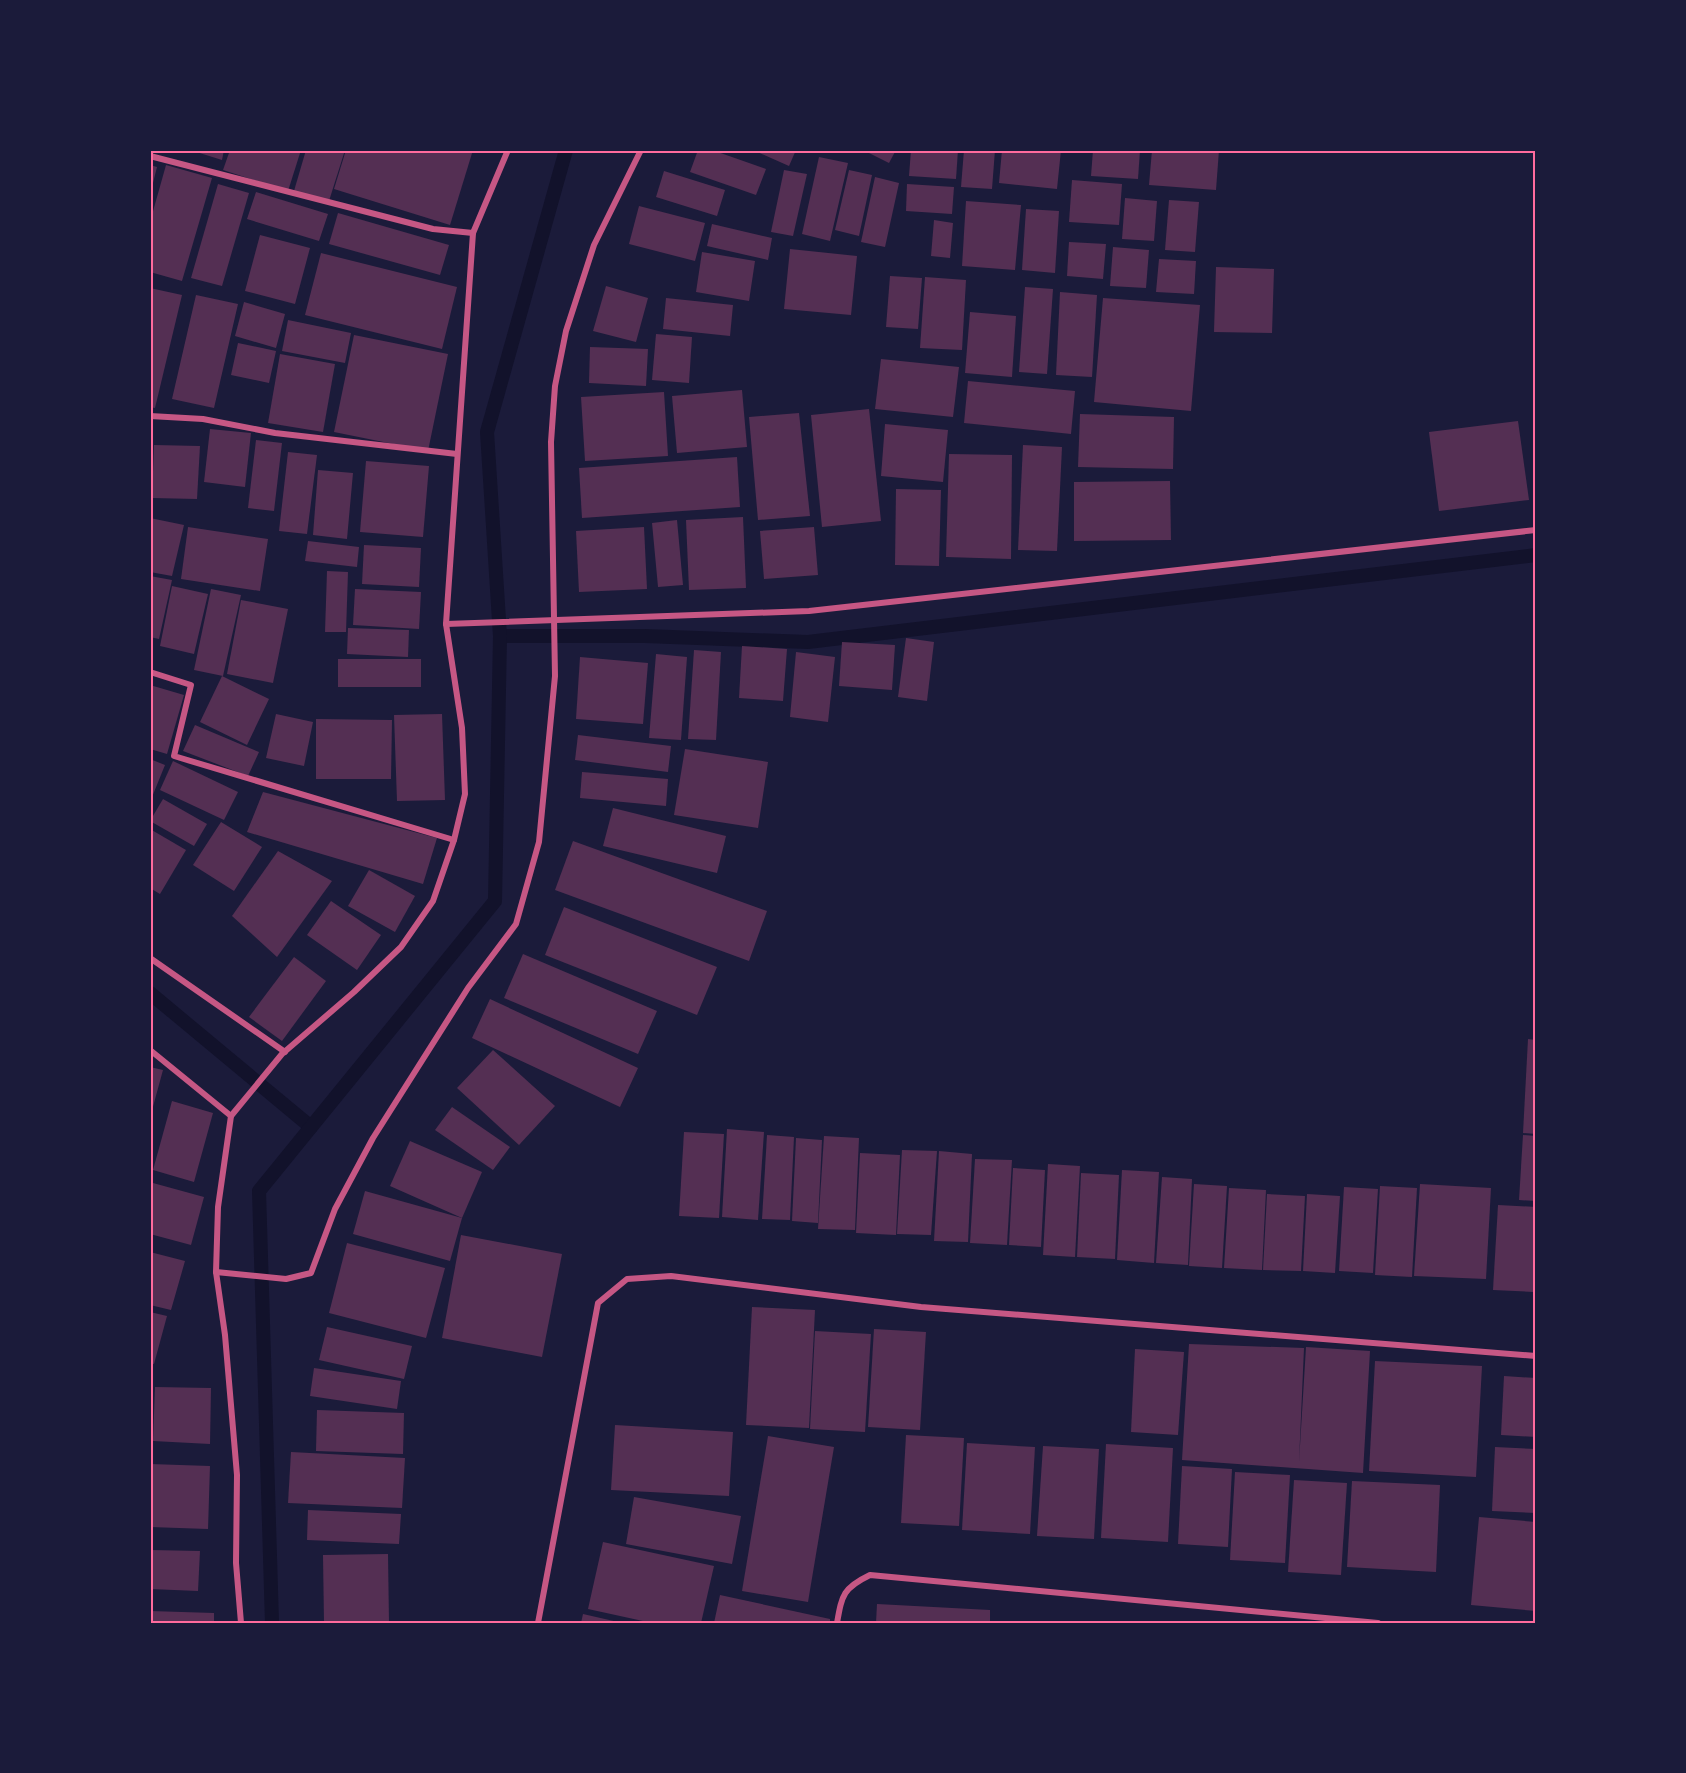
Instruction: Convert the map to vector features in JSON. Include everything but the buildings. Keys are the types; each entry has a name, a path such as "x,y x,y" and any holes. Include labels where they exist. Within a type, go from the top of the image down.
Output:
{"street":[{"path":"241,1623 236,1563 237,1475 220,1272 218,1207 232,1112 283,1053 354,992 401,947 433,901 454,840 465,794 462,728 446,624 473,232 508,150"},
{"path":"220,1272 286,1279 311,1273 335,1209 373,1138 468,988 516,924 539,842 555,676 552,442 555,386 566,331 594,245 641,150"},
{"path":"150,156 433,230 473,232"},
{"path":"150,416 203,419 275,433 458,454"},
{"path":"446,624 809,611 1536,530"},
{"path":"150,672 191,685 174,756 454,840"},
{"path":"150,958 283,1053"},
{"path":"150,1050 232,1112"},
{"path":"538,1623 598,1303 627,1279 670,1276 921,1307 1536,1356"},
{"path":"837,1623 842,1595 852,1583 870,1575 1378,1623"}],"waterway":[{"path":"272,1623 259,1191 495,901 500,636 487,432 566,150"},
{"path":"500,636 645,636 808,642 1536,555"},
{"path":"150,993 311,1127"}]}
